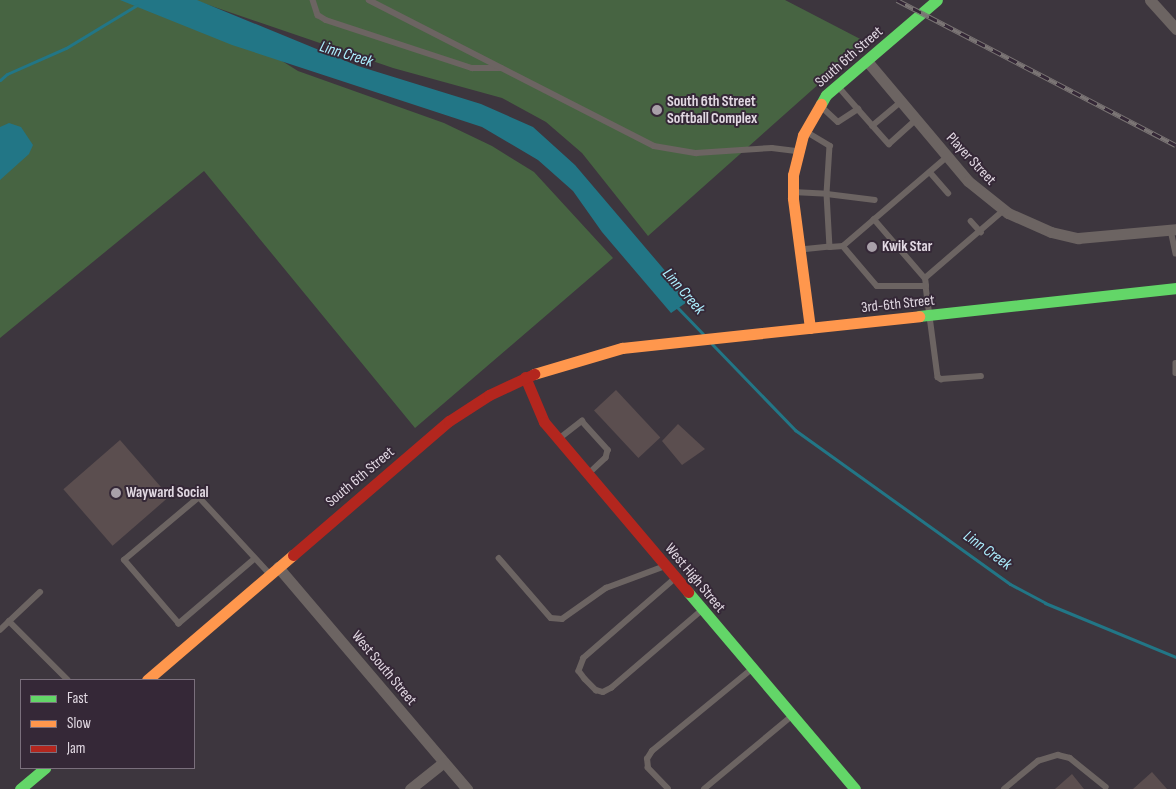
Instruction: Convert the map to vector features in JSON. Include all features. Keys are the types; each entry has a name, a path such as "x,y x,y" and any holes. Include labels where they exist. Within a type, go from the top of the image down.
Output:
{"main road":[{"name":"South 6th Street","path":"810,328 793,192 798,150 805,131 819,105 837,85 938,0"},
{"name":"3rd-6th Street","path":"622,348 1176,288"},
{"name":"South 6th Street","path":"148,679 449,421 489,395 525,377 563,363 622,348"},
{"name":"West High Street","path":"525,377 544,422 675,579 855,789"},
{"path":"20,789 44,769"}],"street":[{"path":"1150,0 1174,27"},
{"name":"Player Street","path":"867,61 968,181 1004,210 1033,226 1078,238 1173,230"},
{"name":"West South Street","path":"274,571 467,789"},
{"path":"410,789 444,762"}],"lane":[{"path":"313,0 318,15 326,20 472,68 501,68"},
{"path":"369,0 654,146 696,152 772,148 798,150"},
{"path":"837,85 888,144 916,120"},
{"path":"872,126 901,102"},
{"path":"819,105 838,122 858,109"},
{"path":"805,131 830,146 827,194 830,247"},
{"path":"800,251 843,246 948,157"},
{"path":"930,172 948,194"},
{"path":"793,192 875,200"},
{"path":"925,278 981,232 1004,210"},
{"path":"874,219 925,278 928,316 938,376 941,380 981,376"},
{"path":"971,221 981,232"},
{"path":"1173,230 1176,253"},
{"path":"843,246 877,286 926,286"},
{"path":"1176,363 1176,373"},
{"path":"558,439 578,423 585,423 608,454 588,475"},
{"path":"255,559 179,624 124,560 199,497 255,559 274,571"},
{"path":"499,558 551,618 562,619 606,588 665,566"},
{"path":"675,579 584,658 580,671 584,679 596,690 603,692 611,688 702,610"},
{"path":"0,630 40,592"},
{"path":"9,621 67,679"},
{"path":"668,789 648,768 647,759 652,751 752,669"},
{"path":"704,789 792,716"},
{"path":"1004,789 1038,761 1058,755 1070,758 1106,787"}],"green space":[{"path":"0,0 184,0 298,71 444,123 492,146 534,172 613,258 415,428 204,171 0,338"},
{"name":"South 6th Street Softball Complex","path":"194,0 785,0 866,42 648,236 582,153 546,122 502,98 393,68"}],"water":[{"path":"120,0 197,0 358,66 481,104 533,127 575,165 690,300 671,313 602,232 573,191 538,160 482,127 232,45"},
{"path":"9,123 21,127 33,145 29,154 0,180 0,127"}],"building":[{"path":"616,390 660,438 638,458 594,410"},
{"path":"678,424 705,449 682,465 662,441"},
{"name":"Wayward Social","path":"120,440 169,497 113,546 63,489"},
{"path":"1152,772 1167,789 1133,789"},
{"path":"1072,774 1084,789 1055,789"}],"waterway":[{"path":"0,80 7,74 66,48 137,5"},
{"name":"Linn Creek","path":"676,306 703,334"},
{"name":"Linn Creek","path":"712,344 795,430 1010,584 1045,603 1176,657"}],"railway":[{"path":"897,0 1176,145"}],"traffic: fast":[{"path":"821,104 826,95 937,0"},
{"path":"919,316 1176,288"},
{"path":"688,592 855,789"},
{"path":"20,789 44,769"}],"traffic: slow":[{"path":"810,328 793,198 793,175 803,135 821,104"},
{"path":"534,374 622,348 919,316"},
{"path":"148,679 293,555"}],"traffic: jam":[{"path":"293,555 449,421 489,395 534,374"},
{"path":"525,377 544,422 688,592"}],"place":[{"name":"South 6th Street Softball Complex","path":"657,110"},
{"name":"Kwik Star","path":"872,247"},
{"name":"Wayward Social","path":"116,493"}]}
